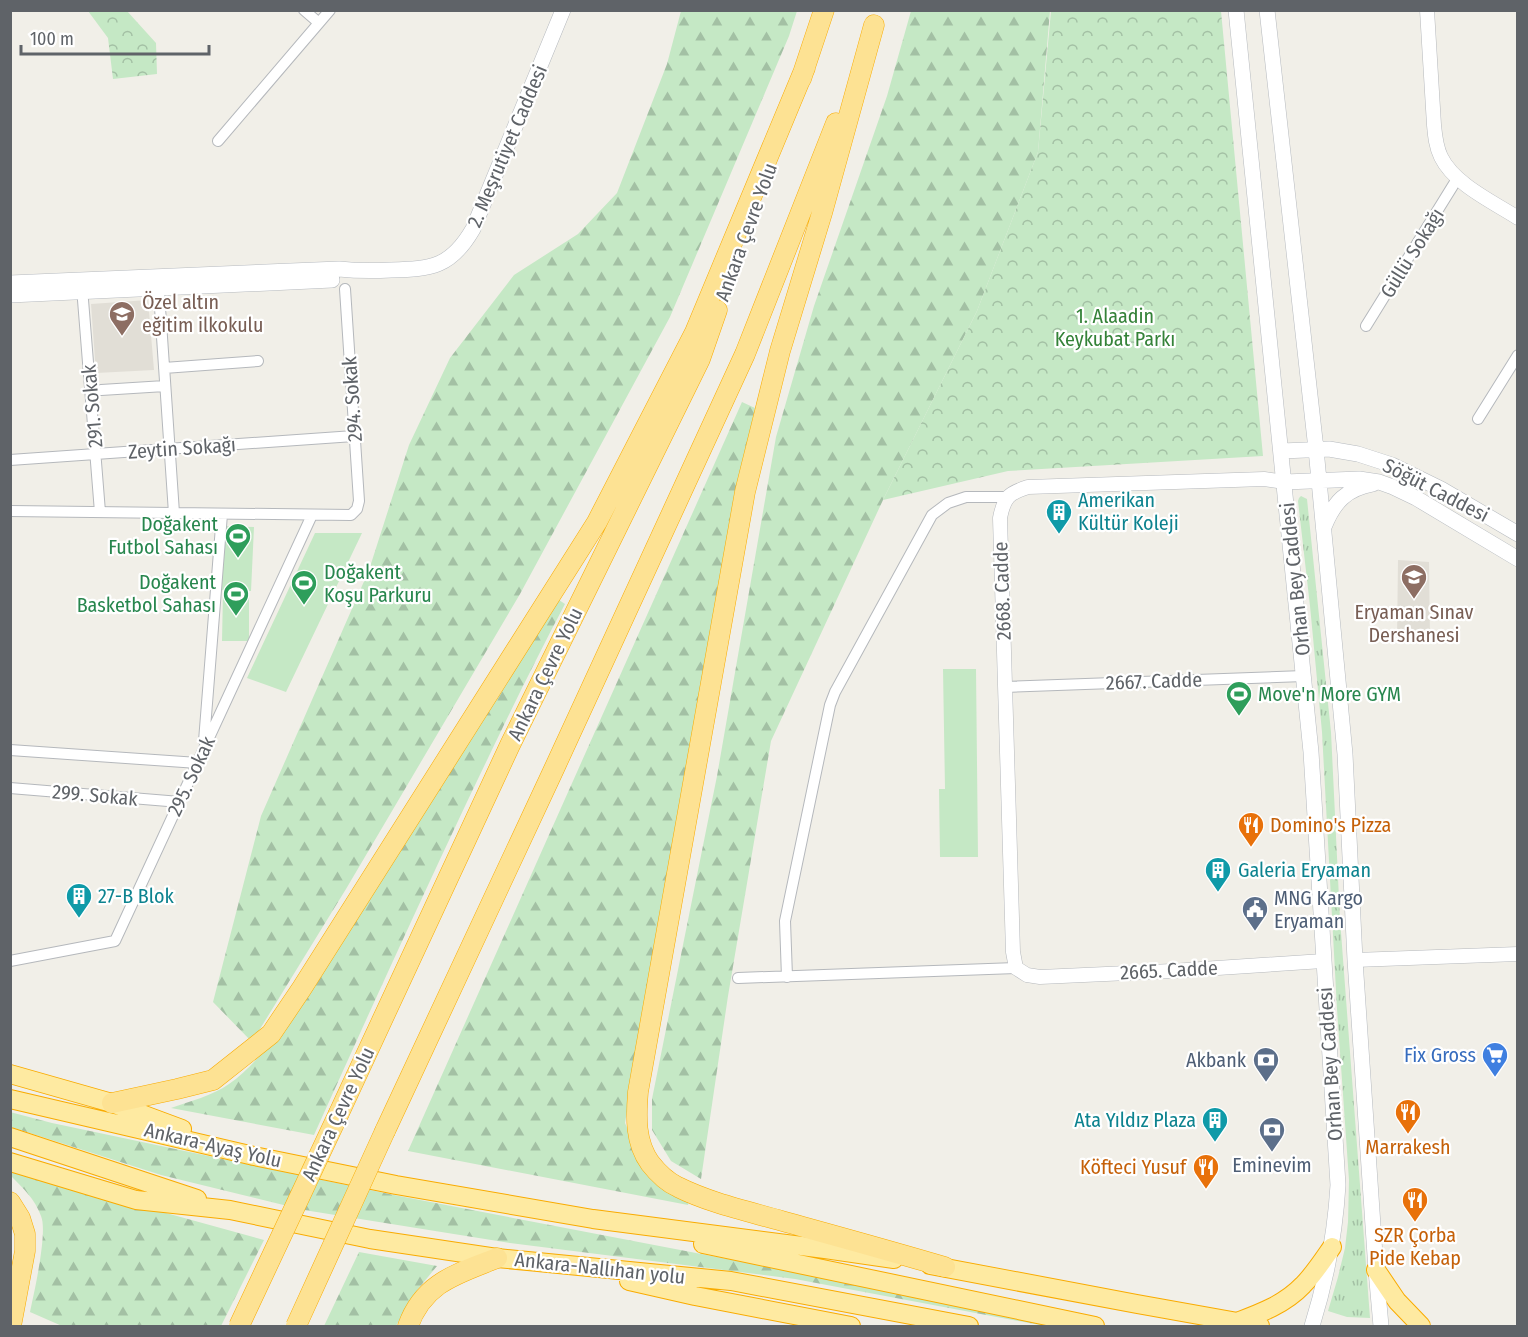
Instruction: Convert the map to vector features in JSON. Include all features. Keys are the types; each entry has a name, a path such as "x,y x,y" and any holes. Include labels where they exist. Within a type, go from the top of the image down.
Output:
{"highway":[{"name":"Ankara Çevre Yolu","path":"239,1326 510,745 700,359 824,10"},
{"path":"296,1326 745,354 877,18"},
{"path":"877,18 780,351 745,492 638,1092 637,1120 643,1150 656,1169 675,1185 714,1201 945,1267"},
{"path":"112,1103 213,1080 271,1034 303,988 597,522 695,332 805,68"},
{"path":"10,1074 112,1103 254,1156"},
{"name":"Ankara-Ayaş Yolu","path":"10,1099 254,1156 396,1185 593,1219"},
{"path":"10,1137 230,1210"},
{"path":"10,1162 136,1200 230,1210"},
{"path":"10,1202 20,1218 25,1234 25,1251 11,1326"},
{"name":"Ankara-Nallıhan yolu","path":"230,1210 370,1239 497,1258 731,1281 969,1326"},
{"path":"593,1219 945,1267 1239,1324 1260,1326"},
{"name":"Ankara-Nallıhan yolu","path":"593,1219 1095,1326"},
{"path":"1239,1324 1274,1306 1305,1284 1332,1247"},
{"path":"408,1326 424,1297 443,1280 497,1258"},
{"path":"563,1265 696,1296 852,1326"},
{"path":"1376,1270 1397,1301 1420,1326"}],"main road":[{"name":"2. Meşrutiyet Caddesi","path":"10,283 339,269 360,272 430,267 454,255 465,244 473,229 563,10"},
{"name":"Orhan Bey Caddesi","path":"1236,10 1311,752 1338,1185 1332,1247 1323,1291 1312,1326"},
{"name":"Orhan Bey Caddesi","path":"1267,10 1316,449 1345,754 1355,960 1381,1326"},
{"name":"2. Meşrutiyet Caddesi","path":"10,295 342,279 360,272"},
{"name":"Söğüt Caddesi","path":"1282,451 1329,449 1392,465 1441,489 1518,534"},
{"name":"Söğüt Caddesi","path":"1285,482 1359,479 1379,482 1416,498 1518,559"},
{"path":"1324,526 1329,513 1348,493 1361,486 1379,482"}],"street":[{"path":"304,10 319,23"},
{"path":"218,141 330,10"},
{"path":"1426,10 1436,141 1440,155 1447,168 1457,179 1518,218"},
{"name":"Güllü Sokağı","path":"1366,326 1457,179"},
{"name":"294. Sokak","path":"312,515 351,515 357,509 359,501 345,289"},
{"path":"159,293 174,513"},
{"name":"291. Sokak","path":"83,300 100,512"},
{"path":"1478,419 1518,356"},
{"path":"164,368 258,362"},
{"path":"101,390 165,386"},
{"name":"Zeytin Sokağı","path":"10,460 354,436"},
{"path":"787,977 785,921 835,692 932,515 948,503 966,497 1007,497 1028,487 1264,479 1285,482"},
{"name":"2668. Cadde","path":"1007,497 1002,506 1000,518 1012,933 1016,968"},
{"path":"10,511 312,515"},
{"path":"203,750 222,514"},
{"name":"295. Sokak","path":"10,961 116,941 312,515"},
{"name":"2667. Cadde","path":"1005,687 1304,676"},
{"path":"10,750 198,763"},
{"name":"299. Sokak","path":"10,788 180,802"},
{"path":"1355,960 1518,954"},
{"name":"2665. Cadde","path":"1016,968 1026,975 1040,977 1323,961"},
{"path":"738,978 1016,968"}],"shaded area":[{"name":"Özel altın eğitim ilkokulu","path":"148,300 154,370 96,373 91,304"},
{"name":"Eryaman Sınav Dershanesi","path":"1398,560 1429,562 1430,639 1397,639"}],"green space":[{"path":"88,11 127,11 156,43 157,74 113,79 108,38"},
{"path":"681,11 797,11 789,36 670,317 520,594 346,889 252,1042 213,1002 261,816 369,570 409,445 450,358 514,275 578,234 617,193 667,64"},
{"path":"911,11 1050,11 1038,152 977,311 883,500 771,741 728,996 701,1179 671,1161 652,1130 652,1099 717,776 776,437 814,306 887,96"},
{"name":"1. Alaadin Keykubat Parkı","path":"1051,11 1221,11 1263,456 1008,471 883,500 977,311 1038,152"},
{"path":"742,402 755,408 728,534 625,1123 636,1148 689,1200 688,1205 408,1151"},
{"path":"1301,496 1307,499 1331,732 1340,919 1370,1318 1347,1317 1328,1311 1345,1248 1349,1180 1322,732 1298,501"},
{"name":"Doğakent Futbol Sahası","path":"224,526 254,527 251,591 221,590"},
{"name":"Doğakent Koşu Parkuru","path":"315,533 362,533 286,692 247,678"},
{"name":"Doğakent Basketbol Sahası","path":"223,592 249,593 249,641 222,641"},
{"path":"553,596 565,604 466,804 314,1135 171,1108 222,1088 243,1073 264,1051"},
{"path":"943,669 976,669 978,857 940,857 939,789 945,789"},
{"path":"10,1112 52,1123 394,1195 1076,1326 1045,1326 795,1279 510,1243 304,1210 161,1175 11,1127"},
{"path":"10,1170 264,1240 221,1326 62,1326 30,1312 40,1263 43,1224 35,1204 11,1176"},
{"path":"359,1252 437,1266 414,1294 396,1326 324,1326"}],"place":[{"name":"Özel altın eğitim ilkokulu","path":"122,337"},
{"name":"Amerikan Kültür Koleji","path":"1059,535"},
{"name":"Doğakent Futbol Sahası","path":"238,559"},
{"name":"Eryaman Sınav Dershanesi","path":"1414,600"},
{"name":"Doğakent Koşu Parkuru","path":"304,606"},
{"name":"Doğakent Basketbol Sahası","path":"236,617"},
{"name":"Move'n More GYM","path":"1239,717"},
{"name":"Domino's Pizza","path":"1251,848"},
{"name":"Galeria Eryaman","path":"1218,893"},
{"name":"27-B Blok","path":"79,919"},
{"name":"MNG Kargo Eryaman","path":"1255,932"},
{"name":"Fix Gross","path":"1495,1078"},
{"name":"Akbank","path":"1266,1083"},
{"name":"Marrakesh","path":"1408,1135"},
{"name":"Ata Yıldız Plaza","path":"1215,1143"},
{"name":"Eminevim","path":"1272,1153"},
{"name":"Köfteci Yusuf","path":"1206,1190"},
{"name":"SZR Çorba Pide Kebap","path":"1415,1223"}]}
